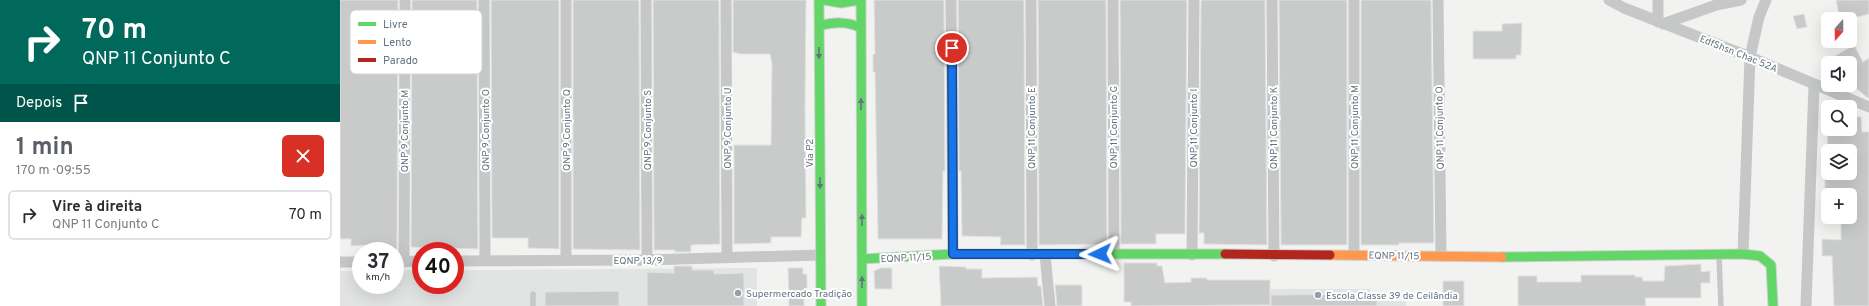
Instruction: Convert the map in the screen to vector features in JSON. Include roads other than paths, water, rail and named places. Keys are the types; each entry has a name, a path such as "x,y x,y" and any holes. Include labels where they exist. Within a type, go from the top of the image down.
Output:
{"street":[{"name":"QNP 9 Conjunto M","path":"404,0 404,10"},
{"name":"QNP 9 Conjunto O","path":"484,0 485,260"},
{"name":"QNP 9 Conjunto Q","path":"566,0 566,260"},
{"name":"QNP 9 Conjunto S","path":"646,0 647,260"},
{"name":"QNP 9 Conjunto U","path":"726,0 727,257"},
{"name":"Via P2","path":"819,0 821,306"},
{"path":"824,0 841,3 860,0 862,306"},
{"path":"952,0 953,254"},
{"name":"QNP 11 Conjunto E","path":"1031,0 1032,255"},
{"name":"QNP 11 Conjunto G","path":"1112,0 1114,253"},
{"name":"QNP 11 Conjunto I","path":"1192,255 1194,0"},
{"name":"QNP 11 Conjunto K","path":"1272,0 1274,256"},
{"name":"QNP 11 Conjunto M","path":"1354,0 1354,255"},
{"name":"QNP 11 Conjunto O","path":"1438,0 1441,256"},
{"name":"EdfShsn Chac 52A","path":"1609,0 1660,23 1750,57 1869,107"},
{"path":"1658,0 1660,23 1740,0"},
{"path":"1743,254 1750,57 1759,17 1766,0"},
{"path":"819,26 834,22 848,22 861,28"},
{"name":"QNP 9 Conjunto M","path":"400,242 403,74"},
{"path":"1806,306 1814,85"},
{"name":"EQNP 11/15","path":"862,259 953,254 1046,255 1114,253 1274,256 1354,255 1539,257 1743,254 1760,256 1771,265 1773,306"},
{"name":"EQNP 13/9","path":"464,260 647,260 727,257 767,258 820,255"},
{"path":"1046,255 1050,306"},
{"path":"340,262 352,262"}],"lane":[{"path":"1719,255 1721,306"},
{"path":"533,294 533,306"}],"place":[{"name":"Supermercado Tradição","path":"738,293"},
{"name":"Escola Classe 39 de Ceilândia","path":"1318,295"}]}
